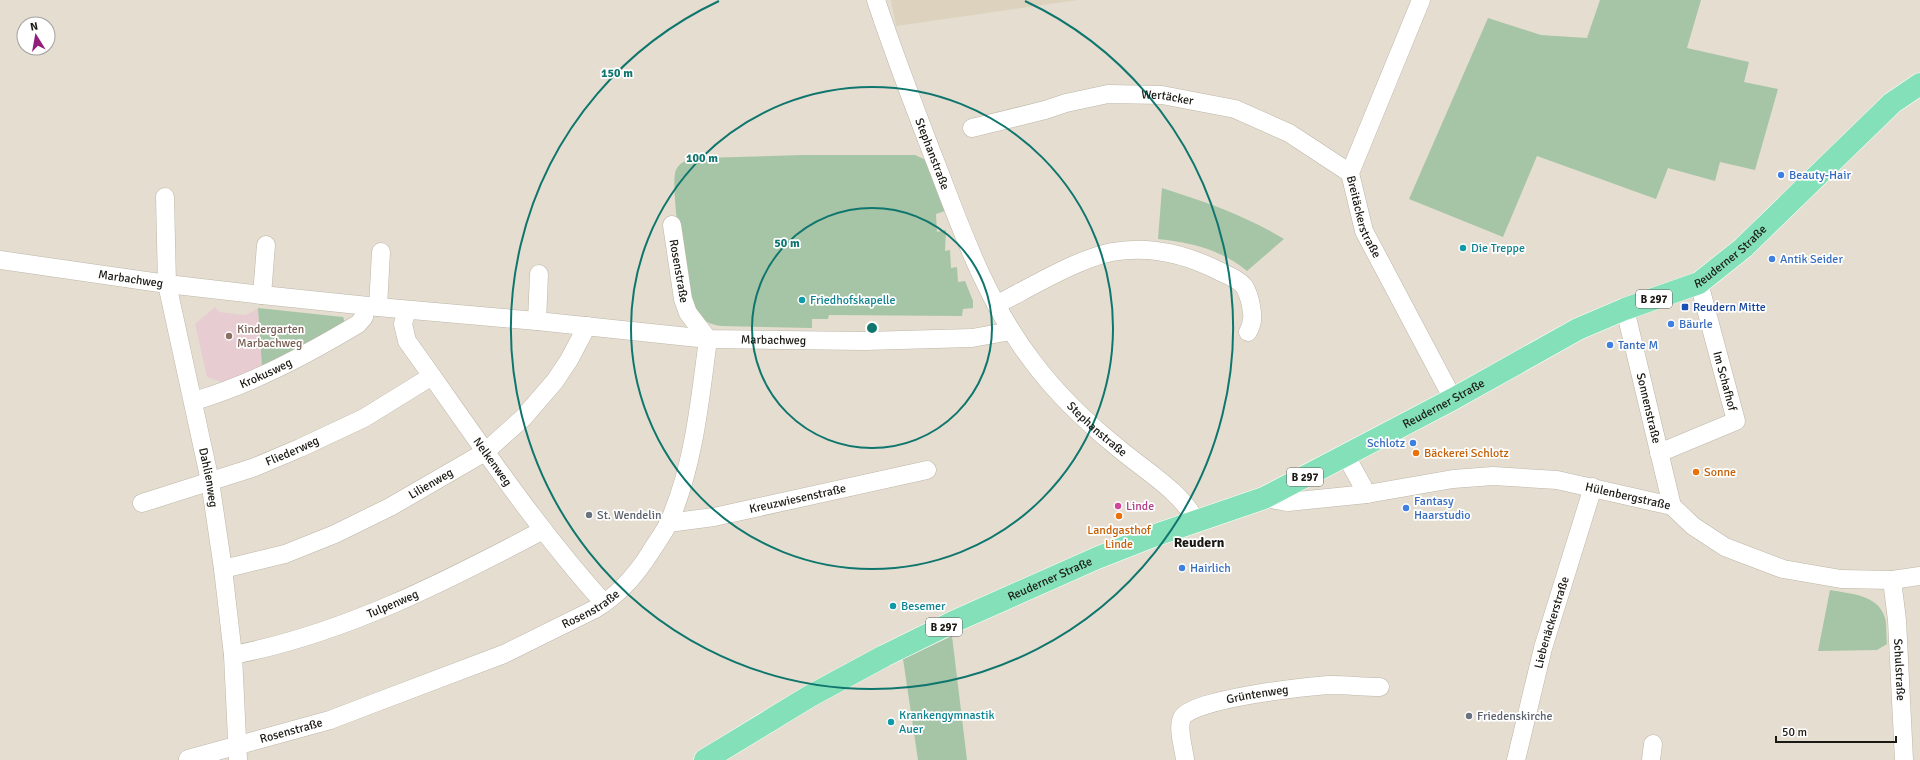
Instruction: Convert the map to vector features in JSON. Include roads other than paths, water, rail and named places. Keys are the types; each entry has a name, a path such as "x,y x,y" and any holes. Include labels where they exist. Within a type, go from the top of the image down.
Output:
{"main road":[{"name":"Reuderner Straße","path":"705,760 810,696 884,656 954,622 1097,558 1153,536 1264,498 1453,399 1578,329 1699,283 1743,248 1892,104 1920,84"}],"street":[{"name":"Stephanstraße","path":"876,0 909,96 956,216 988,290 1011,331 1033,363 1071,406 1116,447 1188,506 1196,522"},
{"name":"Breitäckerstraße","path":"1415,2 1350,173 1364,231 1453,399"},
{"name":"Wertäcker","path":"972,128 1066,103 1108,94 1162,95 1235,109 1289,133 1350,173"},
{"name":"Dahlienweg","path":"165,197 167,284 194,400 210,481 223,569 233,654 238,752"},
{"name":"Rosenstraße","path":"188,759 238,752 330,720 504,654 604,603 642,566 668,523 685,479 700,402 708,339 688,313 683,299 672,225"},
{"path":"262,295 266,245"},
{"path":"996,305 1074,266 1098,256 1126,250 1156,250 1185,257 1209,266 1238,281 1244,286 1252,314 1252,324 1248,332"},
{"path":"371,307 381,252"},
{"name":"Marbachweg","path":"0,260 167,284 262,295 371,307 537,320 708,339 865,341 972,338 1011,331"},
{"path":"537,320 539,274"},
{"name":"Im Schafhof","path":"1659,453 1736,421 1699,283"},
{"name":"Krokusweg","path":"194,400 219,394 307,354 358,324 371,307"},
{"name":"Nelkenweg","path":"408,310 403,324 407,341 485,452 543,530 604,603"},
{"name":"Sonnenstraße","path":"1625,310 1672,506"},
{"name":"Lilienweg","path":"223,569 285,554 335,534 390,507 485,452 523,418 555,381 569,360 587,326"},
{"name":"Fliederweg","path":"142,503 255,467 364,418 432,376"},
{"path":"1346,456 1367,494"},
{"name":"Kreuzwiesenstraße","path":"668,523 714,517 927,470"},
{"name":"Hülenbergstraße","path":"1264,498 1288,502 1367,494 1453,479 1493,476 1557,480 1672,506 1693,526 1725,547 1783,569 1841,579 1892,580 1920,576"},
{"name":"Liebenäckerstraße","path":"1516,760 1544,648 1593,487"},
{"name":"Tulpenweg","path":"233,654 253,651 330,630 370,615 500,553 543,530"},
{"name":"Schulstraße","path":"1892,580 1897,620 1904,760"},
{"name":"Grüntenweg","path":"1185,760 1181,726 1182,717 1191,710 1207,704 1296,687 1332,685 1380,687"}],"place":[{"name":"Beauty-Hair","path":"1781,175"},
{"name":"Die Treppe","path":"1463,248"},
{"name":"Antik Seider","path":"1772,259"},
{"name":"Friedhofskapelle","path":"802,300"},
{"name":"Reudern Mitte","path":"1685,307"},
{"name":"Bäurle","path":"1671,324"},
{"name":"Kindergarten Marbachweg","path":"229,336"},
{"name":"Tante M","path":"1610,345"},
{"name":"Schlotz","path":"1413,443"},
{"name":"Bäckerei Schlotz","path":"1416,453"},
{"name":"Sonne","path":"1696,472"},
{"name":"Linde","path":"1118,506"},
{"name":"Fantasy Haarstudio","path":"1406,508"},
{"name":"St. Wendelin","path":"589,515"},
{"name":"Landgasthof Linde","path":"1119,516"},
{"name":"Hairlich","path":"1182,568"},
{"name":"Besemer","path":"893,606"},
{"name":"Friedenskirche","path":"1469,716"},
{"name":"Krankengymnastik Auer","path":"891,722"}],"district":[{"name":"Reudern","path":"1199,542"}]}
